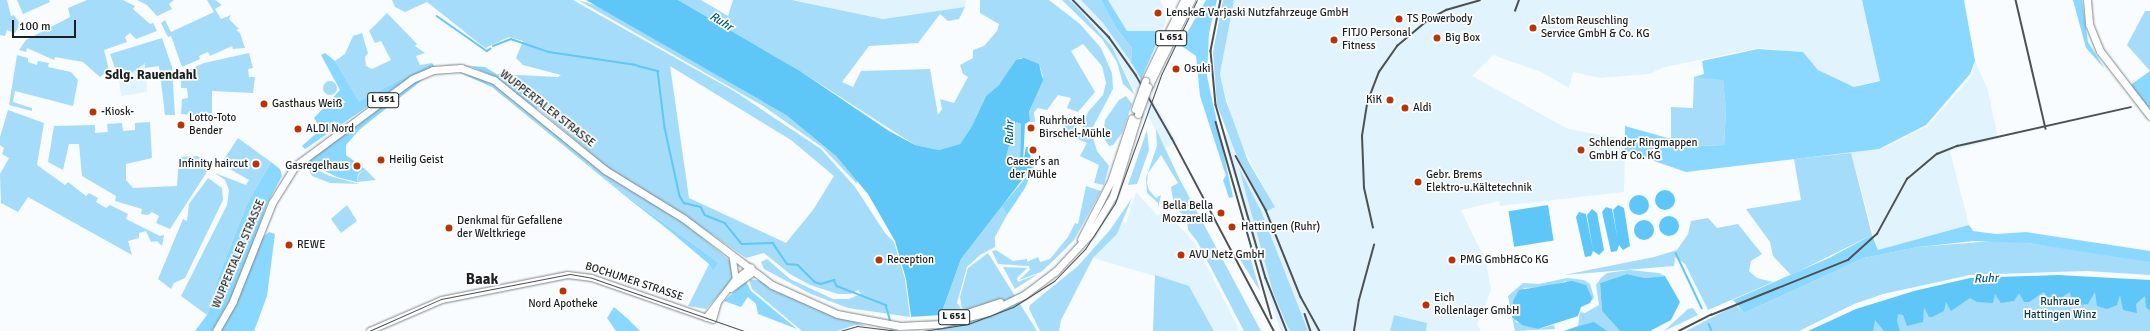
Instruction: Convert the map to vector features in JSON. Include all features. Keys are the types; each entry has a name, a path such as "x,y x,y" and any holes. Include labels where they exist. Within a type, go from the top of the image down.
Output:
{"main road":[{"name":"L 651","path":"751,268 821,303 877,321 915,322 954,317 986,308 1023,293 1048,272 1078,243 1109,196 1137,112 1184,0"},
{"name":"L 651","path":"1149,81 1191,0"},
{"path":"2087,0 2089,24 2100,51 2150,116"},
{"name":"WUPPERTALER STRASSE","path":"216,331 235,297 272,203 295,166 412,79 440,68 469,70 494,80 625,184 674,212 751,268"}],"street":[{"path":"733,254 737,266 736,279"},
{"name":"BOCHUMER STRASSE","path":"731,289 736,279 751,268"},
{"name":"BOCHUMER STRASSE","path":"706,318 731,289 750,275 751,268"},
{"name":"BOCHUMER STRASSE","path":"370,331 442,300 572,275 592,278 713,320 718,303"}],"shaded area":[{"path":"794,0 966,0 965,7 883,19"},
{"path":"1062,0 1081,0 1103,23 1134,66 1177,142 1165,148 1112,47 1087,19"},
{"path":"1101,0 1108,0 1127,31 1162,31 1141,79 1131,62 1132,48 1116,28"},
{"path":"1108,0 1161,0 1166,21 1162,31 1127,31"},
{"path":"1206,0 1217,0 1209,33 1207,76 1233,197 1229,198 1223,180 1226,176 1200,96 1196,56 1180,45"},
{"path":"1234,0 1862,0 1880,80 1854,87 1818,70 1803,52 1758,48 1665,67 1649,74 1600,78 1573,72 1569,88 1541,72 1493,55 1472,76 1568,129 1625,139 1624,192 1500,206 1499,201 1461,210 1486,262 1491,290 1477,325 1481,331 1426,331 1427,323 1394,315 1390,331 1281,331 1266,290 1223,137 1228,134 1267,210 1274,207 1235,132 1220,74"},
{"path":"1862,0 1964,0 1975,61 1970,74 1926,125 1879,149 1686,172 1625,151 1625,126 1696,146 1724,145 1726,111 1723,80 1694,77 1704,74 1702,61 1758,49 1803,52 1818,70 1854,87 1880,81"},
{"path":"2073,0 2082,0 2088,42 2105,69 2086,48"},
{"path":"325,53 335,61 359,101 432,63 435,67 408,79 305,149 302,146 321,129 314,118 340,90 321,55"},
{"path":"1975,61 1988,90 1998,139 1950,151 1969,225 1878,250 1850,150 1881,149 1928,126 1972,76"},
{"path":"145,62 147,92 121,96 119,81"},
{"path":"441,64 485,67 509,82 537,105 537,109 491,75 472,67"},
{"path":"2150,71 2150,114 2129,86"},
{"path":"458,72 484,80 495,88 624,194 719,263 713,271 709,264 671,232 624,195 492,87"},
{"path":"426,77 359,130 346,145 346,155 365,169 358,174 357,182 337,177 307,162 414,82"},
{"path":"271,162 280,169 282,176 267,204 240,282 212,331 195,331 207,315 218,278 247,204"},
{"path":"1034,166 1025,188 1007,215 1002,206 1027,176 1030,167"},
{"path":"1136,192 1158,216 1164,210 1194,242 1240,331 1214,331 1189,286 1093,258 1124,222 1126,223"},
{"path":"1969,225 1973,231 1996,234 2026,232 2150,251 2150,262 2027,243 1974,241 1918,247 1864,258 1744,313 1733,300 1829,258 1872,235 1878,250"},
{"path":"269,232 275,234 267,296 254,331 219,331 236,303 262,238"},
{"path":"746,281 751,291 797,329 758,314 756,304 748,297 741,307 724,301"},
{"path":"614,307 640,331 616,331 607,318"}],"green space":[{"path":"0,0 7,0 11,16 14,15 20,24 15,33 7,30 5,36 0,35"},
{"path":"17,0 49,0 50,2 23,14"},
{"path":"87,0 123,0 135,6 133,9 150,24 153,23 157,31 136,39 130,33 125,37 127,42 104,50 109,70 100,77 83,62 55,57 54,60 27,48 26,52 19,50 26,40 70,17 68,8"},
{"path":"137,0 174,0 169,4 172,9 157,16 147,5"},
{"path":"207,0 215,0 222,5 215,9 221,19 231,15 229,19 239,29 236,30 240,33 245,48 233,49 232,46 210,56 208,52 199,56 200,59 182,67 171,36 168,37 161,23 165,20 171,32 214,12"},
{"path":"392,0 573,0 734,91 821,149 855,187 885,233 894,242 905,279 910,317 848,308 811,294 764,269 761,262 767,259 790,279 833,299 849,299 861,294 858,290 851,294 838,294 810,285 790,274 764,253 746,258 684,215 615,174 497,74 558,77 561,75 523,65 516,58 523,41 509,37 485,48 427,2 405,12 395,7","holes":["670,66 791,140 834,176 813,210 786,243 689,198"]},
{"path":"578,0 598,6 786,115 836,156 858,181 856,183 822,147 763,106"},
{"path":"678,0 701,0 728,16 733,0 792,0 883,19 965,7 959,19 948,21 940,14 918,43 869,46 842,82 853,87 861,71 930,69 938,115 942,109 940,99 954,103 968,77 963,74 960,65 973,58 973,50 984,46 997,31 999,24 980,13 980,0 1049,0 1080,24 1101,48 1112,73 1113,89 1093,127 1082,128 1088,112 1103,95 1106,83 1102,66 1083,44 1071,51 1095,92 1078,112 1067,108 1071,98 1058,95 1047,110 1038,108 1034,112 1035,122 1030,122 1029,113 1043,76 1039,64 1020,58 999,85 986,96 972,126 960,144 939,150 915,145 800,71"},
{"path":"1062,0 1069,0 1076,6 1112,47 1135,95 1123,84 1117,62 1102,39"},
{"path":"1081,0 1101,0 1116,28 1132,48 1131,62 1103,23"},
{"path":"1223,0 1234,0 1220,74 1226,101 1248,161 1275,207 1267,211 1236,154 1217,105 1213,52"},
{"path":"2145,11 2150,11 2150,71 2127,45"},
{"path":"387,13 417,44 415,46 425,53 416,56 420,65 432,63 359,101 335,61 345,54 353,36 362,33 368,53 365,57 366,66 372,69 391,60 381,41 375,43 369,31"},
{"path":"162,38 172,67 175,115 165,115 159,66 145,68 145,63 125,78 119,70 116,71 110,54"},
{"path":"249,53 253,68 248,69 249,77 255,77 253,93 212,91 212,117 181,114 182,99 188,98 187,88 181,88 181,77 186,71 204,63"},
{"path":"17,55 28,58 28,62 37,65 38,61 49,63 48,67 71,72 78,80 73,106 15,91 13,102 32,108 32,111 9,105"},
{"path":"459,72 489,81 504,91 611,177 683,222 733,263 733,276 729,284 706,309 688,306 709,264 713,271 719,263 624,194 495,88 484,80"},
{"path":"1694,77 1723,79 1726,111 1724,145 1696,146 1671,141 1671,107 1693,108"},
{"path":"327,81 333,81 337,85 337,91 333,95 327,95 323,91 323,85"},
{"path":"1126,96 1132,104 1122,133 1113,145 1109,146 1103,136 1105,120 1119,100"},
{"path":"8,110 44,123 37,165 65,185 68,182 86,196 89,193 98,198 96,202 106,208 110,205 128,214 126,219 160,236 164,235 162,246 157,241 151,242 146,231 139,233 139,238 128,241 132,255 28,197 18,212 1,203 0,174 9,158 2,154 4,148 0,145 0,137"},
{"path":"1069,120 1074,122 1076,127 1074,132 1069,134 1064,132 1062,127 1064,122"},
{"path":"150,122 152,158 126,164 126,180 133,188 177,186 179,157 197,156 212,164 170,229 156,223 159,216 152,212 148,215 141,214 142,209 115,201 116,196 82,176 79,144 69,144 63,170 48,162 54,126 95,125 95,133 108,132 107,124 122,123 123,131 135,130 135,123"},
{"path":"1016,122 1021,124 1020,162 1015,164 1009,162 1006,157"},
{"path":"1156,129 1179,178 1261,331 1244,331 1197,241 1188,230 1187,219 1174,206 1171,187 1178,183 1161,155 1148,173 1147,183 1149,190 1156,198 1161,195 1158,208 1158,203 1147,193 1146,178 1157,146"},
{"path":"1147,130 1149,150 1137,184 1128,185"},
{"path":"1080,133 1092,134 1097,151 1109,166 1104,185 1094,183 1099,165 1080,156 1087,143 1075,138"},
{"path":"238,138 271,162 247,204 218,278 207,315 181,296 227,205 229,190 225,180 215,173 246,185 249,180 221,164"},
{"path":"1851,153 1872,235 1791,275 1773,256 1770,242 1746,209 1801,200 1794,159"},
{"path":"306,165 330,176 359,184 330,183 312,176"},
{"path":"1239,168 1261,211 1308,331 1290,331 1286,323 1273,292"},
{"path":"365,169 376,180 357,182 359,174"},
{"path":"208,178 222,188 223,200 185,278 174,283 171,289 158,279 183,219 187,221 189,204"},
{"path":"1086,186 1101,191 1074,240 1041,272 1019,280 1030,270 1029,266 998,264 992,251 996,250 1013,261 1027,259 1027,262 1038,257 1040,262 1050,259 1068,237 1075,223 1078,224"},
{"path":"1132,198 1117,234 1093,258 1061,320 1059,331 1040,331 1029,309 1030,305 1078,266 1110,230"},
{"path":"347,205 357,221 341,233 331,219"},
{"path":"1002,206 1007,215 995,237 995,247 980,255 967,267 957,303 962,310 960,297 968,268 988,253 1037,331 935,331 961,259"},
{"path":"1708,218 1717,228 1738,224 1762,254 1751,261 1749,271 1757,278 1773,282 1708,310 1685,264 1675,257 1674,266 1564,275 1654,257 1677,250 1688,234 1691,221"},
{"path":"2005,240 2137,258 2150,262 2150,275 2086,271 1970,275 1883,294 1854,304 1799,331 1686,331 1736,305 1744,313 1864,258 1918,247"},
{"path":"1249,253 1260,291 1239,258"},
{"path":"1003,267 1027,268 1017,278 1018,282 1038,274 1015,289"},
{"path":"1629,270 1659,273 1665,276 1645,278 1627,274 1600,283 1602,311 1620,331 1564,331 1578,326 1580,312 1585,313 1599,305 1596,285 1601,278 1607,273"},
{"path":"1155,275 1189,286 1214,331 1153,331"},
{"path":"1567,278 1584,280 1590,284 1594,297 1592,301 1566,281 1546,287 1524,288 1513,301 1516,322 1538,329 1554,325 1555,329 1515,331 1508,296 1523,283 1539,284"},
{"path":"749,279 761,281 802,302 866,326 855,325 837,331 802,331 752,289"},
{"name":"Ruhraue Hattingen Winz","path":"2032,286 2145,296 2150,299 2150,331 1860,331 1875,320 1922,306"},
{"path":"1693,308 1698,315 1664,331 1688,309"},
{"path":"1394,315 1427,323 1426,331 1390,331"}],"water":[{"name":"Ruhr","path":"586,0 678,0 800,71 889,131 915,145 939,150 960,144 972,126 986,96 999,85 1016,60 1024,58 1039,64 1043,80 1029,112 1030,121 1025,124 1023,163 1026,147 1029,147 1032,167 961,259 935,331 910,331 911,316 906,279 895,241 868,194 836,156 786,115","holes":["1016,122 1021,124 1020,162 1015,164 1008,163 1006,157"]},
{"path":"1665,190 1672,193 1675,200 1672,207 1665,210 1658,207 1655,200 1658,193"},
{"path":"1639,195 1646,198 1649,205 1646,212 1639,215 1632,212 1629,205 1632,198"},
{"path":"1548,205 1554,241 1514,247 1508,211"},
{"path":"1618,205 1624,208 1630,246 1623,250 1619,245 1617,251 1611,252 1602,212 1606,207 1612,209 1617,236 1613,210"},
{"path":"1592,209 1597,213 1604,250 1599,255 1593,251 1591,256 1585,257 1576,217 1579,212 1586,214 1593,250 1587,215"},
{"path":"1669,216 1676,219 1679,226 1676,233 1669,236 1662,233 1659,226 1662,219"},
{"path":"1644,220 1651,223 1654,230 1651,237 1644,240 1637,237 1634,230 1637,223"},
{"path":"1627,274 1645,278 1665,276 1680,302 1671,320 1650,331 1620,331 1602,311 1600,283"},
{"name":"Ruhr","path":"2058,275 2150,280 2150,311 2146,307 2145,296 2136,304 2137,313 2123,310 2120,295 2117,305 2107,309 2097,306 2095,292 2088,304 2078,305 2072,304 2070,292 2053,303 2049,301 2044,292 2029,302 2024,302 2019,293 2014,301 2001,303 1995,294 1993,303 1977,302 1970,298 1951,311 1946,302 1944,311 1932,317 1929,317 1924,307 1923,322 1907,326 1903,315 1898,314 1897,321 1900,331 1884,331 1875,320 1873,331 1808,331 1856,309 1914,291 1970,278"},
{"path":"1572,281 1586,285 1592,298 1590,303 1581,307 1578,316 1538,329 1522,325 1512,317 1513,301 1519,290"},
{"path":"1594,322 1607,331 1564,331 1579,326"}],"pier":[{"path":"941,315 937,331 908,331 909,317"}],"waterway":[{"path":"437,16 487,51 490,49"},
{"path":"493,46 511,39 549,52 636,65"},
{"path":"638,66 658,71 665,128 680,196 684,203 701,207 705,215 725,223 742,244 773,243 787,264 798,265 815,282 821,284 834,280 837,286 886,305 891,322"},
{"path":"1676,253 1702,308"},
{"path":"1709,324 1712,331"},
{"path":"892,326 892,331"}],"tram line":[{"path":"923,331 968,324 1013,307 1054,281 1085,249 1115,203 1161,75 1197,0"},
{"path":"369,331 441,299 570,274 592,278 744,331"},
{"path":"840,331 857,326 899,331"}],"railway":[{"path":"1073,0 1109,37 1136,75 1172,138 1274,331"},
{"path":"1221,0 1211,51 1216,105 1266,278 1287,331"},
{"path":"1373,228 1364,188 1362,136 1367,103 1379,72 1397,46 1428,20 1446,10 1480,0"},
{"path":"1515,11 1519,0"},
{"path":"2016,0 2046,129"},
{"path":"1679,331 1711,315 1848,260 1877,234 1907,179 1937,154 1957,146 2131,107"},
{"path":"1216,122 1272,318"},
{"path":"1236,156 1266,210 1301,297 1320,331"},
{"path":"1354,331 1359,300 1374,245"},
{"path":"1305,314 1311,331"}],"place":[{"name":"Lenske& Varjaski Nutzfahrzeuge GmbH","path":"1158,13"},
{"name":"TS Powerbody","path":"1399,19"},
{"name":"Alstom Reuschling Service GmbH & Co. KG","path":"1533,28"},
{"name":"Big Box","path":"1437,38"},
{"name":"FITJO Personal Fitness","path":"1334,40"},
{"name":"Osuki","path":"1176,69"},
{"name":"KiK","path":"1390,100"},
{"name":"Gasthaus Weiß","path":"264,104"},
{"name":"Aldi","path":"1405,108"},
{"name":"-Kiosk-","path":"93,112"},
{"name":"Lotto-Toto Bender","path":"181,125"},
{"name":"Ruhrhotel Birschel-Mühle","path":"1031,128"},
{"name":"ALDI Nord","path":"298,129"},
{"name":"Caeser's an der Mühle","path":"1033,150"},
{"name":"Schlender Ringmappen GmbH & Co. KG","path":"1581,150"},
{"name":"Heilig Geist","path":"381,160"},
{"name":"Infinity haircut","path":"256,164"},
{"name":"Gasregelhaus","path":"357,166"},
{"name":"Gebr. Brems Elektro-u.Kältetechnik","path":"1418,182"},
{"name":"Bella Bella Mozzarella","path":"1221,213"},
{"name":"Hattingen (Ruhr)","path":"1232,227"},
{"name":"Denkmal für Gefallene der Weltkriege","path":"449,228"},
{"name":"REWE","path":"289,245"},
{"name":"AVU Netz GmbH","path":"1181,255"},
{"name":"Reception","path":"879,260"},
{"name":"PMG GmbH&Co KG","path":"1452,260"},
{"name":"Nord Apotheke","path":"563,291"},
{"name":"Eich Rollenlager GmbH","path":"1426,305"}],"district":[{"name":"Sdlg. Rauendahl","path":"151,75"},
{"name":"Baak","path":"482,280"}]}
